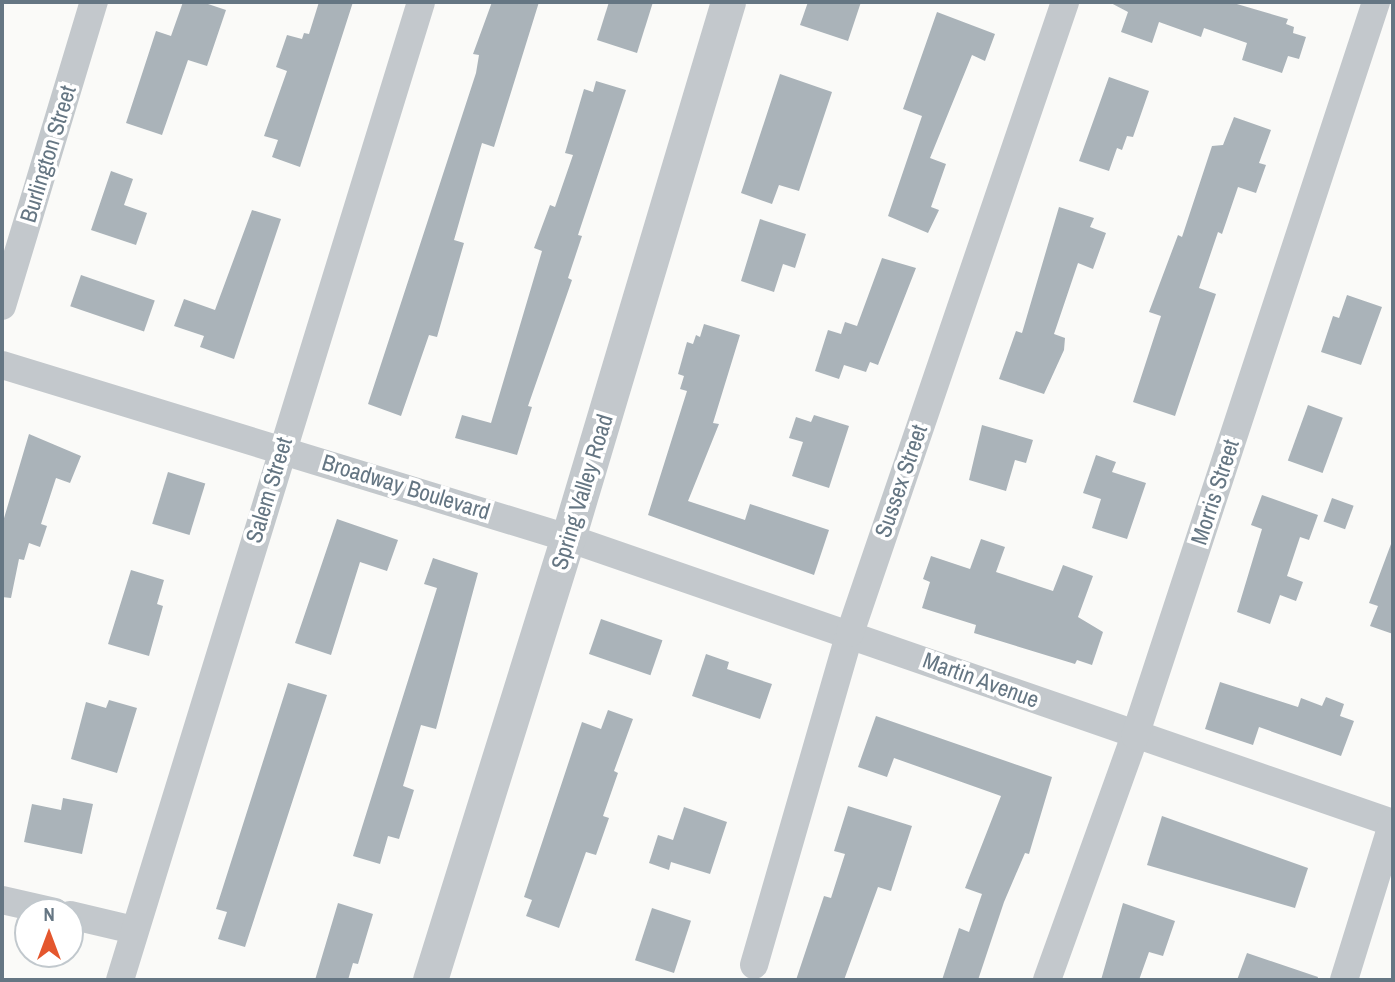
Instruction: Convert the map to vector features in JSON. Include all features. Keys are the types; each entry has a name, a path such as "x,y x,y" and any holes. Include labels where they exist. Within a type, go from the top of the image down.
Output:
{"street":[{"name":"Burlington Street","path":"2,306 94,2"},
{"name":"Salem Street","path":"120,980 421,2"},
{"name":"Spring Valley Road","path":"430,980 568,538 728,2"},
{"name":"Sussex Street","path":"754,965 850,633 1065,2"},
{"name":"Morris Street","path":"1047,980 1135,736 1376,2"},
{"name":"Broadway Boulevard","path":"2,365 568,538"},
{"name":"Martin Avenue","path":"568,538 850,633 1135,736 1393,823"},
{"path":"1344,980 1393,823"},
{"path":"84,918 134,930"}],"building":[{"path":"183,2 202,2 226,10 207,66 188,60 162,135 126,123 156,31 171,36"},
{"path":"319,2 353,2 300,167 272,157 278,140 264,136 287,71 276,67 287,35 302,39 304,33 309,34"},
{"path":"492,2 539,2 494,147 482,143 454,240 464,243 437,337 429,335 401,416 368,404 476,73 479,55 473,54"},
{"path":"609,2 653,2 637,53 597,40"},
{"path":"808,2 861,2 848,41 800,25"},
{"path":"1109,2 1230,2 1288,19 1286,24 1294,27 1293,33 1306,37 1299,59 1288,56 1282,73 1242,60 1247,43 1204,28 1201,37 1159,22 1152,43 1121,32 1128,12"},
{"path":"937,12 995,34 985,61 972,55 930,158 946,164 931,207 939,210 928,233 888,216 922,116 903,109"},
{"path":"780,74 832,92 799,191 779,185 772,204 741,193"},
{"path":"1109,77 1149,91 1133,137 1127,136 1122,150 1117,148 1109,171 1079,161"},
{"path":"596,81 626,90 578,235 582,236 568,278 572,280 528,406 532,407 517,455 455,438 462,415 491,423 542,251 534,248 550,205 555,207 573,155 565,153 584,89 593,92"},
{"path":"1234,117 1271,130 1259,163 1266,165 1256,193 1238,187 1222,234 1218,232 1199,288 1216,294 1175,416 1133,402 1161,316 1149,312 1178,235 1182,237 1212,146 1223,145"},
{"path":"111,171 133,179 124,205 147,213 136,245 91,230"},
{"path":"1059,207 1094,218 1090,227 1106,233 1093,269 1078,263 1054,334 1065,338 1064,350 1044,394 999,379 1016,331 1022,333"},
{"path":"252,210 281,219 234,359 200,347 204,336 174,326 184,299 215,310"},
{"path":"760,219 806,234 795,268 783,264 774,292 741,281"},
{"path":"882,258 916,268 878,365 870,362 866,372 844,365 839,379 815,371 828,330 841,334 845,322 857,326"},
{"path":"81,275 155,300 144,332 70,306"},
{"path":"1347,295 1382,307 1361,365 1321,352 1333,316 1339,318"},
{"path":"704,324 740,335 713,423 719,424 688,501 745,520 750,504 829,530 814,575 648,515 687,391 680,389 684,376 678,374 687,342 693,344 696,335 700,337"},
{"path":"1308,405 1343,418 1323,473 1288,460"},
{"path":"814,415 849,426 829,488 792,476 803,442 789,438 796,417 811,422"},
{"path":"982,425 1033,440 1026,463 1015,460 1006,491 969,480"},
{"path":"29,434 81,456 70,483 56,478 41,524 47,526 40,547 29,543 24,560 19,559 11,598 2,597 2,525"},
{"path":"1096,455 1116,462 1112,472 1146,483 1127,539 1092,528 1101,499 1083,493"},
{"path":"168,472 205,483 190,535 152,524"},
{"path":"1262,495 1318,515 1309,540 1300,537 1287,576 1303,582 1296,601 1280,595 1270,624 1237,612 1262,529 1251,525"},
{"path":"1332,498 1354,506 1345,529 1323,521"},
{"path":"337,519 398,540 387,571 360,562 331,655 295,643"},
{"path":"981,539 1005,547 996,572 1053,591 1063,565 1093,576 1078,617 1103,632 1092,665 1077,660 1075,664 974,633 976,625 922,608 930,582 923,579 931,556 970,569"},
{"path":"1391,544 1393,634 1370,626 1378,606 1369,603"},
{"path":"433,558 478,573 436,729 421,725 403,786 414,790 399,839 388,836 380,864 353,856 437,588 424,584"},
{"path":"131,570 164,580 157,604 163,606 149,656 108,644"},
{"path":"601,619 662,640 650,675 589,654"},
{"path":"706,654 729,662 727,669 772,684 760,719 692,696"},
{"path":"1220,682 1298,707 1301,698 1322,706 1326,697 1344,704 1340,716 1354,721 1341,756 1259,727 1253,745 1205,729"},
{"path":"288,683 327,695 245,947 218,939 227,912 216,909"},
{"path":"109,700 137,708 117,773 71,759 86,702 106,708"},
{"path":"608,710 633,719 614,771 618,773 603,816 609,818 596,855 586,852 559,928 526,916 532,900 524,897 582,722 601,729"},
{"path":"876,716 1052,777 1029,854 1025,853 1004,902 978,980 942,980 959,928 969,932 982,894 965,888 1001,796 894,758 887,777 858,767"},
{"path":"63,798 93,804 82,854 24,842 32,804 61,810"},
{"path":"848,806 912,826 891,891 878,887 844,980 796,980 824,896 831,898 845,854 834,851"},
{"path":"684,807 727,822 710,874 671,862 669,870 649,863 658,835 673,840"},
{"path":"1162,816 1308,868 1295,908 1147,865"},
{"path":"338,903 373,914 358,964 353,963 348,980 315,980"},
{"path":"1123,903 1175,921 1163,956 1149,952 1139,980 1101,980"},
{"path":"652,908 691,921 674,973 635,960"},
{"path":"1247,953 1318,977 1317,980 1237,980"}]}
